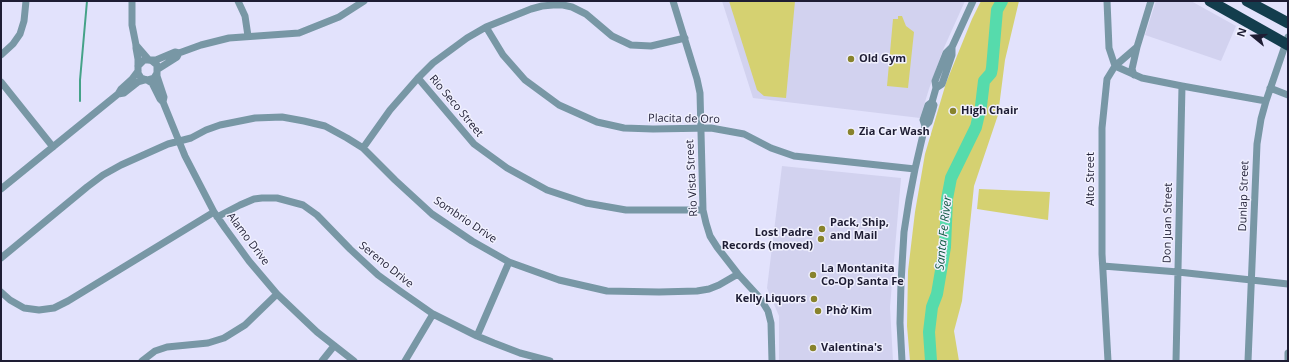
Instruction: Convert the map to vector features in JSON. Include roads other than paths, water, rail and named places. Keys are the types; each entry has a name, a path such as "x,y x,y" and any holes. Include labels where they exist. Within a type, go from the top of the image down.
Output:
{"highway":[{"path":"1210,1 1287,42"},
{"path":"1248,1 1288,23"}],"street":[{"path":"1,55 13,44 20,34 24,21 26,1"},
{"path":"132,1 132,25 138,59 138,68 140,76 146,80"},
{"path":"238,1 245,16 248,36"},
{"path":"1,189 118,94 119,90 132,79 142,61 158,60 175,52 179,53 220,40 248,36 299,33 339,17 364,1"},
{"name":"Rio Vista Street","path":"673,1 700,93 703,210 706,223 710,236 717,247 738,274 760,298 768,311 772,330 772,361"},
{"path":"902,361 900,310 902,267 907,211 925,126 923,120 927,107 932,102 936,88 935,81 940,67 946,53 952,47 973,1"},
{"path":"1107,1 1109,48 1115,66 1134,75 1182,86 1266,101"},
{"path":"1134,75 1132,69 1137,47 1151,1"},
{"path":"363,148 390,110 433,63 486,27 537,7 558,5 572,8 586,14 612,36 631,45 651,46 685,38"},
{"name":"Placita de Oro","path":"486,27 503,55 525,80 559,105 597,122 624,128 711,128 744,134 771,148 794,156 915,169"},
{"name":"Dunlap Street","path":"1248,361 1257,144 1261,119 1266,101 1287,42"},
{"path":"136,45 150,60 157,65 158,71"},
{"path":"1115,66 1137,47"},
{"path":"118,94 124,93 138,82 154,78 158,71 177,57 179,53"},
{"name":"Alto Street","path":"1108,361 1103,266 1102,128 1107,80 1115,66"},
{"name":"Alamo Drive","path":"158,71 158,76 164,95 163,102"},
{"name":"Rio Seco Street","path":"418,78 474,144 507,168 547,190 586,203 626,210 703,210"},
{"name":"Alamo Drive","path":"146,80 152,83 163,102 189,166 216,215 245,255 277,294 301,318 354,361"},
{"path":"1,82 53,147"},
{"name":"Don Juan Street","path":"1176,361 1182,86"},
{"path":"1270,88 1288,95"},
{"name":"Sombrio Drive","path":"1,258 78,193 103,175 132,159 168,144 191,138 206,130 228,123 255,118 282,117 304,120 325,126 347,138 363,148 432,214 472,241 509,262 559,280 607,291 703,291 719,285 738,274"},
{"name":"Sereno Drive","path":"1,292 10,300 24,308 39,310 54,308 216,215 254,199 277,198 303,205 317,215 378,275 433,314 476,336 520,353 550,361"},
{"path":"476,336 509,262"},
{"path":"1103,266 1178,272 1288,284"},
{"path":"142,361 149,354 161,349 174,346 208,343 224,338 245,325 277,294"},
{"path":"405,361 433,314"},
{"path":"322,361 334,346"},
{"path":"1288,353 1288,361"}],"waterway":[{"path":"80,101 80,80 87,1"},
{"name":"Santa Fe River","path":"981,106 984,81 991,73 997,10 1002,1"},
{"name":"Santa Fe River","path":"931,361 929,332 932,307 937,294 945,247 947,199 951,178 976,127 980,110"}],"place":[{"name":"Old Gym","path":"851,59"},
{"name":"High Chair","path":"953,111"},
{"name":"Zia Car Wash","path":"851,132"},
{"name":"Pack, Ship, and Mail","path":"822,229"},
{"name":"Lost Padre Records (moved)","path":"821,239"},
{"name":"La Montanita Co-Op Santa Fe","path":"813,275"},
{"name":"Kelly Liquors","path":"814,299"},
{"name":"Phở Kim","path":"818,311"},
{"name":"Valentina's","path":"813,348"}]}
